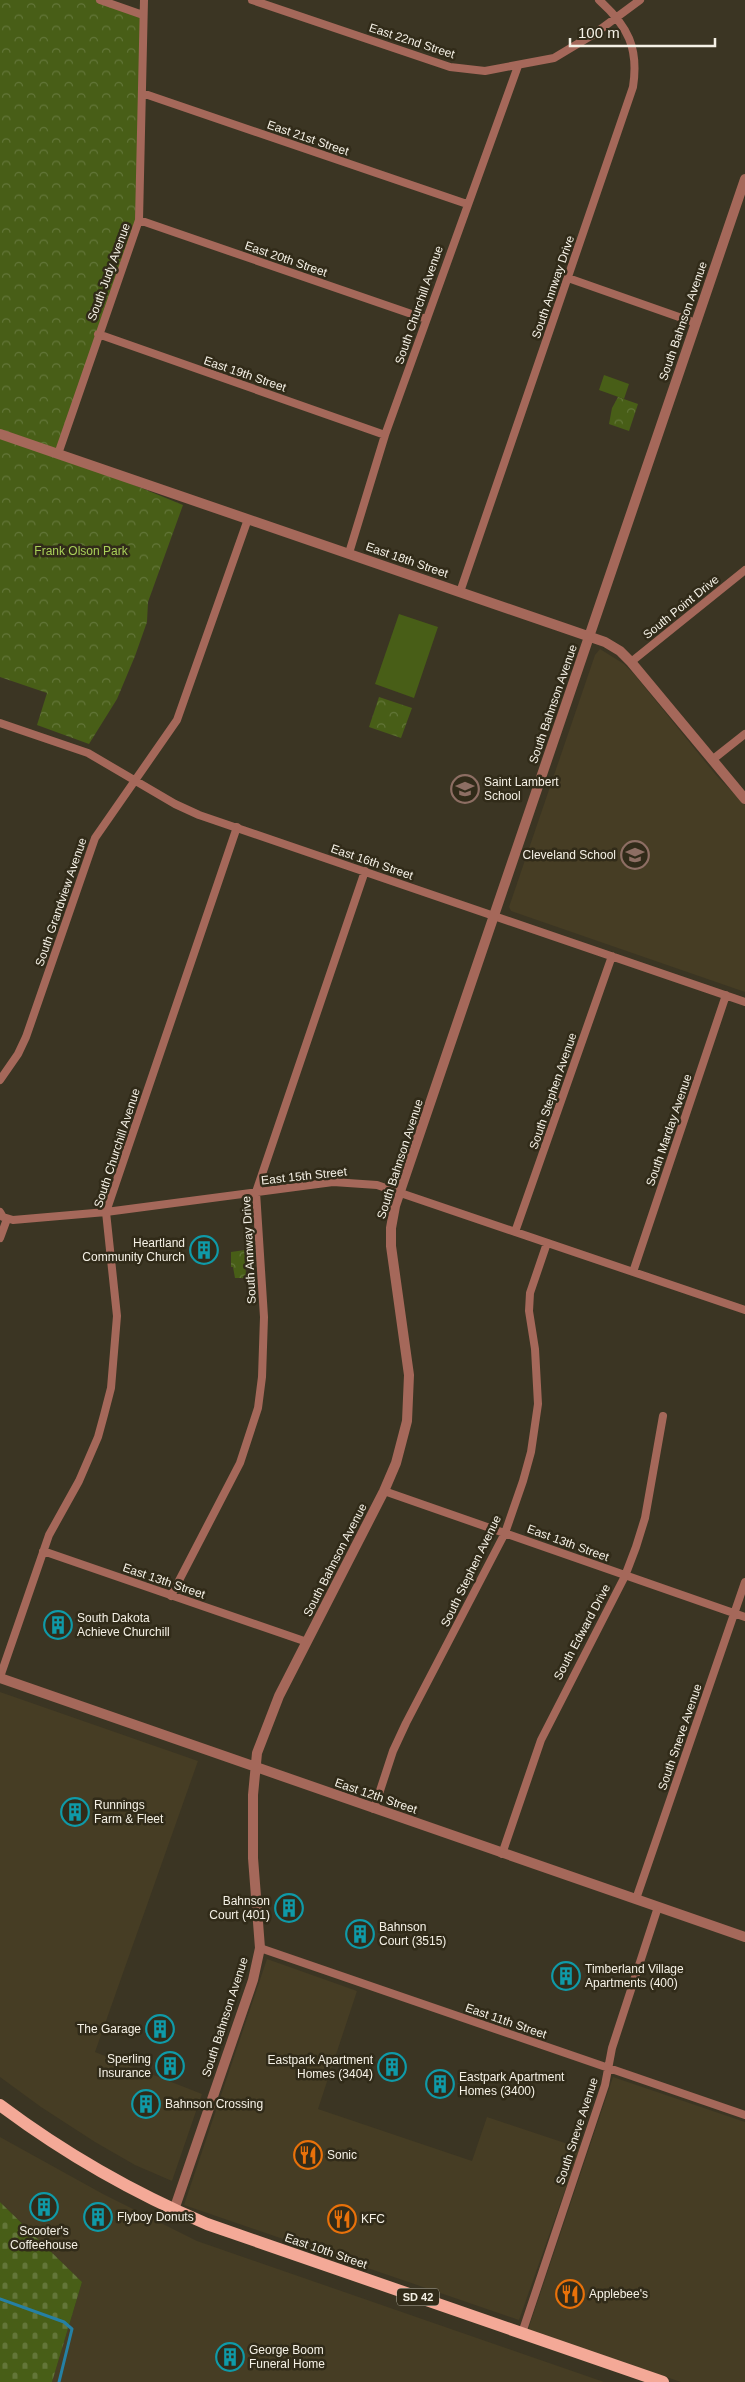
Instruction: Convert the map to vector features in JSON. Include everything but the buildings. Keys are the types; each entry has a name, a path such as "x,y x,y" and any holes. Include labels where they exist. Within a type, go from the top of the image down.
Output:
{"main road":[{"name":"East 10th Street","path":"0,2105 75,2156 174,2210 230,2234 663,2382"}],"street":[{"path":"100,0 143,15"},
{"name":"South Judy Avenue","path":"58,454 139,220 144,0"},
{"name":"East 22nd Street","path":"252,0 450,67 485,71 554,58 617,16"},
{"name":"South Annway Drive","path":"460,592 633,87 635,71 634,53 629,36 617,16 599,0"},
{"path":"617,16 640,0"},
{"name":"South Churchill Avenue","path":"349,554 385,435 518,66"},
{"name":"East 21st Street","path":"142,93 467,204"},
{"name":"South Bahnson Avenue","path":"174,2210 253,1980 260,1948 253,1877 254,1767 257,1753 271,1713 384,1491 402,1442 408,1406 407,1353 390,1246 392,1222 400,1193 745,179"},
{"name":"East 20th Street","path":"139,220 426,319"},
{"path":"568,278 696,324"},
{"name":"East 19th Street","path":"98,334 385,435"},
{"name":"East 18th Street","path":"0,434 248,518 589,636 610,645 631,662 745,799"},
{"name":"South Grandview Avenue","path":"0,1080 18,1054 26,1037 95,838 177,720 248,518"},
{"name":"South Point Drive","path":"631,662 745,570"},
{"name":"East 16th Street","path":"0,723 88,753 135,782 191,811 745,1002"},
{"path":"712,760 745,734"},
{"name":"South Churchill Avenue","path":"0,1678 43,1550 91,1455 111,1388 117,1316 106,1212 237,827"},
{"name":"South Annway Drive","path":"171,1596 240,1463 258,1408 262,1378 264,1317 256,1192 365,871"},
{"name":"South Stephen Avenue","path":"515,1232 612,956"},
{"name":"South Marday Avenue","path":"633,1272 726,995"},
{"name":"East 15th Street","path":"7,1219 106,1212 333,1182 377,1185 745,1310"},
{"path":"0,1212 7,1219 0,1238"},
{"name":"South Stephen Avenue","path":"374,1809 406,1723 505,1533 531,1452 538,1404 535,1349 529,1311 530,1293 547,1243"},
{"name":"South Edward Drive","path":"502,1854 540,1740 625,1576 645,1518 662,1416"},
{"name":"East 13th Street","path":"384,1491 745,1617"},
{"name":"East 13th Street","path":"43,1550 307,1642"},
{"name":"South Sneve Avenue","path":"636,1899 745,1582"},
{"name":"East 12th Street","path":"0,1678 502,1854 745,1936"},
{"name":"South Sneve Avenue","path":"522,2333 605,2085 612,2048 658,1907"},
{"name":"East 11th Street","path":"260,1948 745,2114"}],"shaded area":[{"name":"Cleveland School","path":"600,649 624,664 634,674 716,775 745,805 745,992 511,911 509,907 595,655"},
{"path":"0,1692 198,1761 95,2052 202,2094 172,2181 135,2165 95,2142 41,2107 0,2077"},
{"path":"267,1959 357,1991 318,2109 472,2161 487,2117 580,2148 519,2320 184,2205"},
{"path":"613,2077 745,2122 745,2382 681,2382 528,2330"},
{"path":"0,2137 103,2194 197,2241 604,2382 52,2382 82,2282 0,2202"}],"green space":[{"name":"Frank Olson Park","path":"0,0 100,0 143,15 139,220 58,454 183,505 148,602 147,622 135,656 117,699 89,744 37,725 47,693 0,677"},
{"path":"604,375 629,384 624,399 599,390"},
{"path":"618,397 638,404 629,431 609,424 612,408"},
{"path":"399,614 438,627 414,698 375,684"},
{"path":"379,697 412,708 401,738 369,727"},
{"path":"245,1250 246,1278 235,1278 233,1267 231,1267 231,1252"},
{"path":"0,2202 82,2282 52,2382 0,2382"}],"waterway":[{"path":"0,2299 64,2322 72,2329 59,2382"}],"place":[{"name":"Saint Lambert School","path":"465,789"},
{"name":"Cleveland School","path":"635,855"},
{"name":"Heartland Community Church","path":"204,1250"},
{"name":"South Dakota Achieve Churchill","path":"58,1625"},
{"name":"Runnings Farm & Fleet","path":"75,1812"},
{"name":"Bahnson Court (401)","path":"289,1908"},
{"name":"Bahnson Court (3515)","path":"360,1934"},
{"name":"Timberland Village Apartments (400)","path":"566,1976"},
{"name":"The Garage","path":"160,2029"},
{"name":"Sperling Insurance","path":"170,2066"},
{"name":"Eastpark Apartment Homes (3404)","path":"392,2067"},
{"name":"Eastpark Apartment Homes (3400)","path":"440,2084"},
{"name":"Bahnson Crossing","path":"146,2104"},
{"name":"Sonic","path":"308,2155"},
{"name":"Scooter's Coffeehouse","path":"44,2207"},
{"name":"Flyboy Donuts","path":"98,2217"},
{"name":"KFC","path":"342,2219"},
{"name":"Applebee's","path":"570,2294"},
{"name":"George Boom Funeral Home","path":"230,2357"}]}
